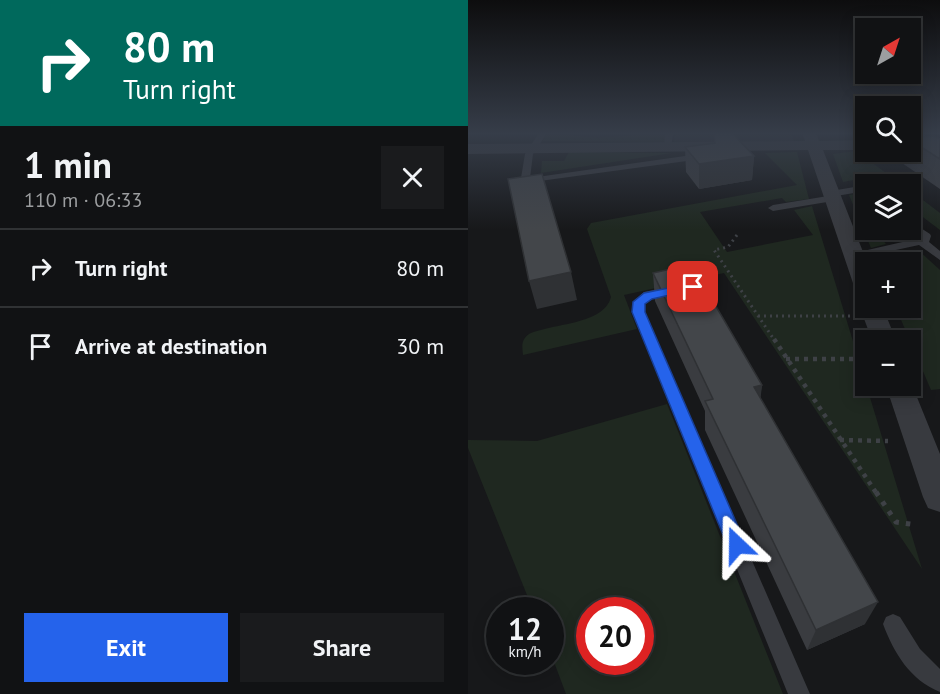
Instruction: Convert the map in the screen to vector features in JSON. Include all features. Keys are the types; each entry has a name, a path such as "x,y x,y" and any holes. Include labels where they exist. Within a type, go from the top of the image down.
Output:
{"street":[{"path":"821,165 855,259"},
{"path":"866,318 876,330"},
{"path":"904,396 940,497"}],"lane":[{"path":"528,165 525,178 531,182 639,165"},
{"path":"773,208 855,191"},
{"path":"854,256 921,241 926,237 921,233"},
{"path":"921,241 940,257"},
{"path":"686,287 648,296 639,302 638,312 799,694"},
{"path":"892,624 919,666 940,681"}],"path":[{"path":"737,236 728,247 714,250 896,522 917,525"},
{"path":"757,316 855,312"},
{"path":"785,359 855,359"},
{"path":"839,440 888,441"}],"shaded area":[{"path":"542,165 591,165 541,173"},
{"path":"777,165 800,165 809,199 786,202 782,198 700,212 727,252 813,235 794,210 812,206 855,348 855,396 870,396 922,569 724,273 624,295 637,329 523,355 523,341 529,334 588,318 599,313 611,297 587,229 591,223 797,185"},
{"path":"837,165 876,165 887,174 855,174 855,180 843,182"},
{"path":"855,194 855,209 849,195"},
{"path":"921,199 940,213 940,230 921,216"},
{"path":"868,240 883,240 886,244 871,248"},
{"path":"921,253 940,270 940,389 931,390 921,367 921,330 905,330 900,318 921,318"},
{"path":"667,404 783,694 566,694 559,675 564,675 564,597 528,597 468,448 468,440 537,441"}],"building":[{"path":"542,174 571,272 529,281 508,179"},
{"path":"684,266 693,267 762,385 754,387 878,602 816,630 705,401 713,399 653,273"}],"route":[{"path":"693,287 648,296 639,302 638,312 737,545"}]}
